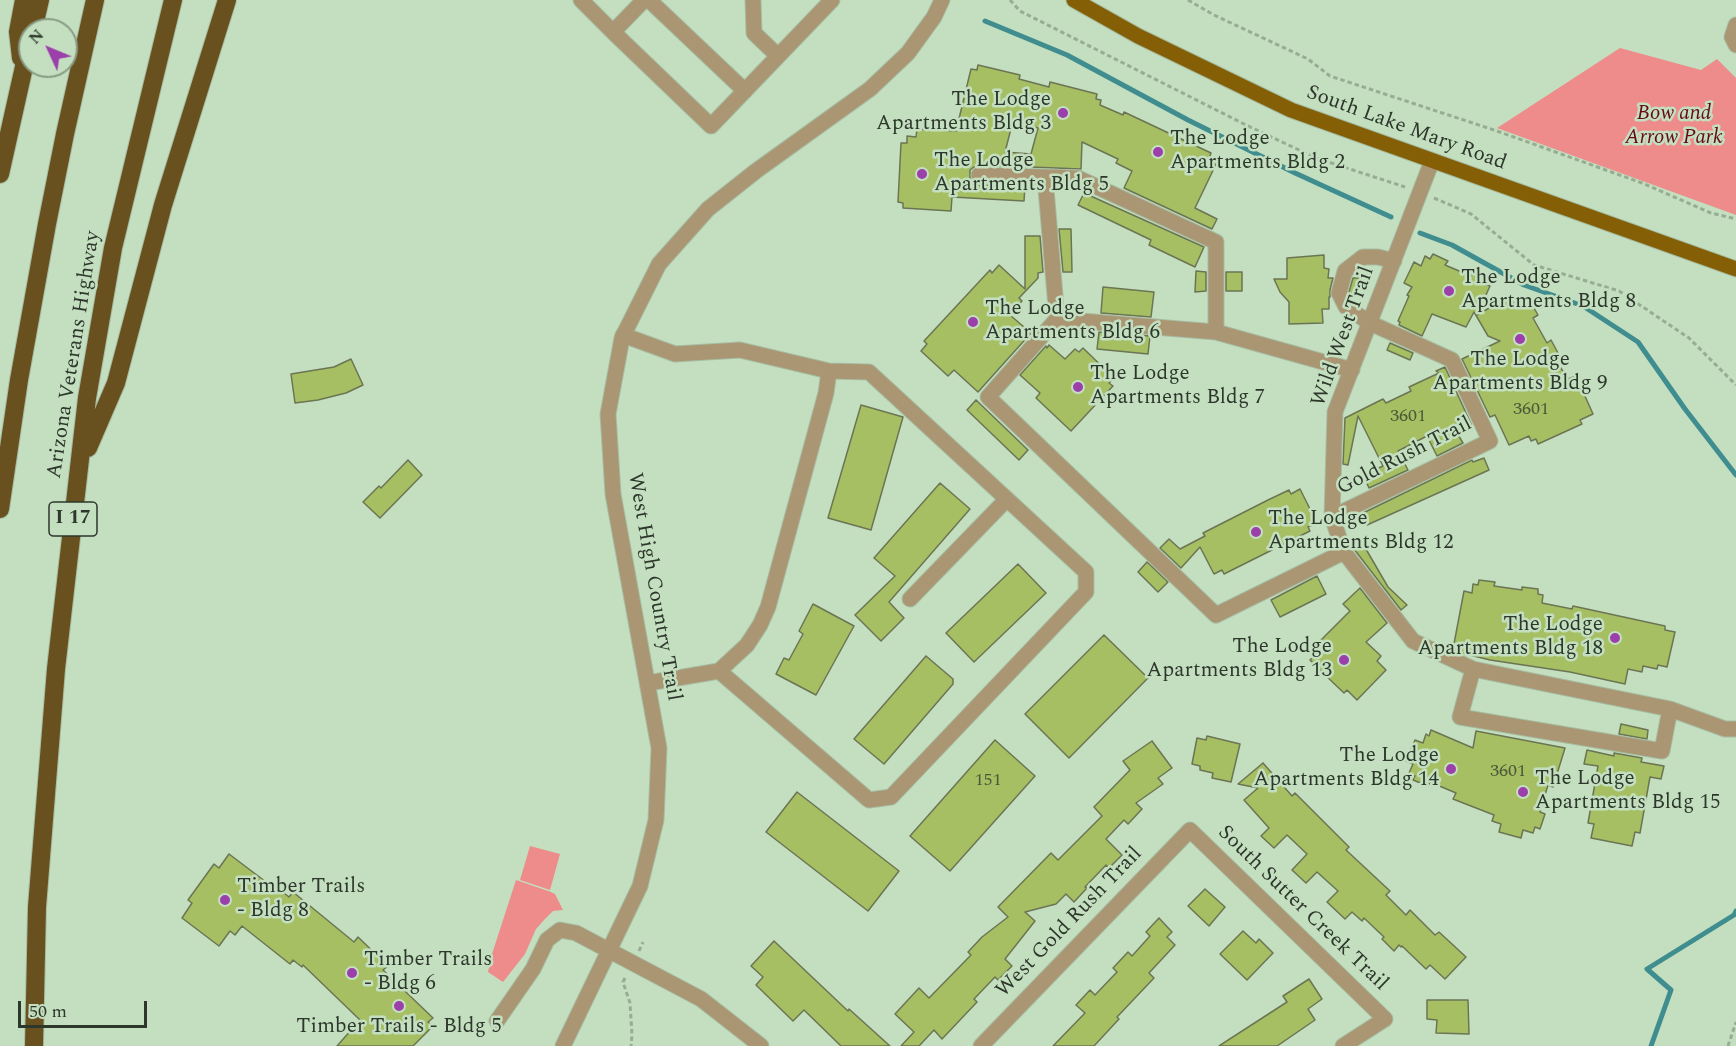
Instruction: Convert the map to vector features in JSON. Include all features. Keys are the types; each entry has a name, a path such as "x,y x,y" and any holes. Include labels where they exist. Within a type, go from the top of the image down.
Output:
{"highway":[{"path":"21,18 24,0"},
{"path":"36,18 40,0"},
{"path":"0,509 19,380 45,236 95,0"},
{"name":"Arizona Veterans Highway","path":"34,1046 37,907 53,704 87,398 113,248 173,0"},
{"path":"80,467 116,383 163,205 227,0"},
{"path":"0,174 21,78"}],"main road":[{"name":"South Lake Mary Road","path":"1074,0 1138,36 1291,110 1736,269"}],"street":[{"path":"581,0 711,126 832,0"},
{"path":"613,32 644,0"},
{"path":"649,0 745,91"},
{"path":"753,0 754,33 778,56"},
{"name":"West High Country Trail","path":"563,1046 640,886 656,820 659,748 613,494 609,414 623,335 659,264 708,209 756,171 870,90 908,53 942,0"},
{"name":"Wild West Trail","path":"1432,161 1335,412 1332,517 1344,552 1413,641 1473,669 1670,709 1725,729 1736,729"},
{"path":"979,175 1078,178 1216,242 1216,333"},
{"path":"1045,177 1057,319 988,397 1216,615 1344,552"},
{"name":"Gold Rush Trail","path":"1332,517 1490,441 1452,360 1370,323 1346,307 1339,293 1345,271 1363,257 1378,257 1394,261"},
{"path":"1057,319 1216,333 1352,370"},
{"path":"623,335 675,354 740,350 829,371 869,372 1086,572 1086,592 891,797 869,800 719,671"},
{"path":"648,683 719,671 747,645 760,625 768,607 826,393 829,371"},
{"path":"910,599 1007,499"},
{"path":"1473,669 1460,717 1662,751 1670,709"},
{"name":"South Sutter Creek Trail","path":"1190,830 1385,1019 1343,1046"},
{"name":"West Gold Rush Trail","path":"981,1046 1190,830"},
{"path":"497,1021 533,969 547,940 560,930 576,933 701,999 761,1046"}],"path":[{"path":"1010,0 1020,11 1316,159 1420,192 1471,214 1534,265 1618,291 1689,338 1736,385"},
{"path":"1188,0 1214,15 1308,59 1330,76 1497,131 1642,183 1711,213 1736,219"},
{"path":"623,982 630,1003 631,1046"},
{"path":"1728,1046 1736,1022"}],"green space":[{"name":"Bow and Arrow Park","path":"1620,48 1701,70 1717,59 1736,78 1736,215 1497,128"},
{"path":"530,846 560,854 550,890 520,880"},
{"path":"516,880 555,894 563,910 553,911 536,929 525,954 503,982 488,972"}],"building":[{"path":"978,65 1020,75 1019,79 1049,87 1050,82 1097,94 1096,99 1101,100 1100,105 1123,115 1124,112 1211,153 1210,156 1218,160 1195,208 1217,219 1212,229 1124,188 1132,171 1116,163 1118,159 1082,142 1081,169 979,165 970,170 970,179 978,185 1025,186 1024,201 952,197 951,211 903,208 903,203 898,202 901,143 907,143 907,136 916,137 917,129 956,131 971,69 977,70","holes":["1013,121 1038,128 1031,154 1005,152"]},
{"path":"1084,193 1204,247 1195,267 1149,245 1151,240 1078,205"},
{"path":"1059,229 1071,229 1072,272 1063,272"},
{"name":"The Lodge Apartments Bldg 6","path":"1025,236 1040,236 1043,272 1038,273 1038,278 1019,298 1022,301 1010,315 1031,333 978,392 954,370 948,376 921,351 927,344 924,341 990,270 992,273 999,265 1025,289"},
{"path":"1433,254 1448,261 1445,265 1471,276 1474,271 1487,278 1484,284 1490,286 1477,315 1510,296 1514,304 1523,299 1525,304 1530,301 1538,315 1533,318 1547,343 1551,340 1558,353 1553,356 1568,379 1576,376 1593,414 1580,420 1582,424 1538,444 1536,439 1531,441 1529,436 1509,445 1495,415 1490,417 1462,359 1500,341 1488,336 1474,312 1466,327 1432,314 1422,336 1399,325 1398,321 1412,287 1404,283 1414,262 1421,266 1425,256 1430,259"},
{"path":"1324,255 1324,268 1329,269 1328,278 1333,278 1329,309 1322,309 1323,323 1289,324 1289,302 1280,292 1274,279 1287,279 1287,258"},
{"path":"1196,271 1206,272 1206,291 1195,292"},
{"path":"1226,272 1242,272 1242,291 1226,291"},
{"path":"1353,278 1359,278 1358,296 1351,296 1349,292"},
{"path":"1103,287 1154,292 1151,317 1101,313"},
{"path":"1099,332 1150,336 1148,354 1097,349"},
{"path":"1390,343 1413,353 1410,360 1387,350"},
{"name":"The Lodge Apartments Bldg 7","path":"1049,345 1065,359 1075,349 1079,352 1083,348 1114,378 1109,383 1113,386 1071,431 1036,398 1040,393 1020,375"},
{"path":"351,359 363,385 346,393 295,403 291,374 334,367"},
{"path":"1445,367 1472,426 1457,433 1463,443 1437,456 1427,436 1398,451 1408,470 1369,488 1363,475 1383,466 1358,416 1348,465 1343,464 1345,418 1383,399 1386,403 1411,391 1409,387 1439,373 1436,371"},
{"path":"976,400 1028,450 1019,460 967,410"},
{"path":"861,405 903,417 871,530 828,518"},
{"path":"1484,458 1489,470 1367,525 1361,514 1472,460 1473,462"},
{"path":"408,460 422,475 380,518 363,502 379,486 381,488"},
{"path":"940,483 970,509 889,602 904,618 881,641 855,615 895,576 874,558"},
{"name":"The Lodge Apartments Bldg 12","path":"1300,489 1317,523 1308,527 1310,531 1224,574 1222,570 1214,574 1200,547 1181,568 1160,548 1169,539 1180,549 1205,536 1203,533 1268,500 1289,490 1291,494"},
{"path":"1363,544 1388,587 1407,605 1401,610 1354,549"},
{"path":"1147,562 1168,582 1158,592 1138,572"},
{"path":"1018,564 1046,593 974,662 946,633"},
{"path":"1317,576 1326,594 1280,617 1271,600"},
{"path":"1479,580 1495,582 1494,586 1522,590 1522,587 1538,589 1538,594 1543,595 1542,603 1572,609 1573,606 1665,626 1665,630 1675,632 1667,667 1658,665 1657,669 1643,666 1642,672 1628,669 1625,684 1570,672 1490,660 1453,649 1464,591 1472,593 1473,584 1478,585"},
{"name":"The Lodge Apartments Bldg 13","path":"1360,588 1387,623 1366,642 1381,656 1377,661 1386,670 1357,700 1347,690 1344,693 1310,660 1314,656 1309,652 1350,611 1343,604"},
{"path":"813,604 854,626 816,695 776,674 784,658 789,660 803,634 799,631"},
{"path":"1104,635 1148,678 1069,758 1025,714"},
{"path":"926,656 953,679 953,684 884,764 854,739"},
{"path":"1621,724 1648,730 1647,739 1619,734"},
{"path":"1431,730 1473,748 1476,731 1565,748 1553,787 1548,785 1540,812 1545,814 1540,829 1535,827 1533,833 1523,830 1521,838 1499,832 1501,824 1492,821 1494,815 1453,799 1456,793 1430,782 1428,786 1413,780 1415,776 1409,773 1413,764 1406,761 1415,740 1423,743 1426,734 1429,736"},
{"path":"1207,736 1240,744 1231,782 1212,778 1213,773 1200,770 1200,766 1192,764 1197,738 1206,740"},
{"path":"995,740 1035,776 950,871 910,836"},
{"path":"1152,741 1172,768 1158,778 1163,784 1136,803 1142,809 1128,824 1124,820 1106,839 1122,855 1109,868 1106,865 1074,902 1066,894 1056,904 1025,912 1035,921 1005,959 1012,966 998,980 995,977 974,999 977,1002 942,1039 934,1030 919,1046 901,1046 914,1032 895,1014 919,988 929,998 971,955 968,952 982,937 1008,917 998,907 1051,853 1058,860 1102,816 1094,807 1130,770 1123,761"},
{"path":"1587,750 1614,756 1614,753 1642,758 1641,762 1664,766 1661,779 1650,777 1640,833 1635,832 1632,846 1591,838 1594,824 1588,823 1598,766 1584,764"},
{"path":"1263,763 1292,796 1295,793 1349,847 1346,850 1390,891 1386,895 1406,915 1410,910 1435,935 1439,932 1466,957 1445,979 1430,965 1426,969 1402,946 1399,945 1394,951 1382,939 1384,937 1364,918 1362,921 1352,912 1345,919 1327,902 1338,891 1317,872 1306,883 1292,870 1307,854 1287,835 1274,848 1261,836 1269,828 1244,800 1258,788 1238,784"},
{"path":"797,792 899,871 868,911 766,832"},
{"path":"229,854 278,891 279,889 289,897 293,892 354,942 358,937 388,966 383,970 433,1018 428,1022 433,1026 413,1046 337,1046 360,1020 303,965 302,967 293,960 290,964 242,926 235,935 230,931 219,946 182,918 192,903 188,900 214,864 219,868"},
{"path":"1205,889 1225,907 1209,926 1188,906"},
{"path":"1159,918 1172,932 1167,937 1175,945 1149,973 1154,978 1117,1017 1119,1019 1094,1046 1053,1046 1085,1013 1076,1005 1090,990 1095,995 1117,972 1113,968 1128,952 1132,956 1150,936 1146,932"},
{"path":"1243,931 1256,943 1259,939 1273,953 1247,980 1220,954"},
{"path":"774,941 848,1011 849,1009 890,1046 841,1046 804,1010 793,1021 756,985 763,977 751,966"},
{"path":"1309,979 1322,999 1308,1009 1315,1020 1277,1046 1219,1046 1287,1002 1283,996"},
{"path":"1427,1000 1468,1000 1469,1034 1436,1033 1437,1020 1427,1019"}],"waterway":[{"path":"985,21 1067,55 1188,120 1391,217"},
{"path":"1420,233 1452,245 1524,285 1583,306 1638,342 1685,409 1736,475"},
{"path":"1651,1046 1671,990 1647,969 1734,915 1736,911"}],"place":[{"name":"The Lodge Apartments Bldg 3","path":"1063,113"},
{"name":"The Lodge Apartments Bldg 2","path":"1158,152"},
{"name":"The Lodge Apartments Bldg 5","path":"922,174"},
{"name":"The Lodge Apartments Bldg 8","path":"1449,291"},
{"name":"The Lodge Apartments Bldg 6","path":"973,322"},
{"name":"The Lodge Apartments Bldg 9","path":"1520,339"},
{"name":"The Lodge Apartments Bldg 7","path":"1078,387"},
{"name":"The Lodge Apartments Bldg 12","path":"1256,532"},
{"name":"The Lodge Apartments Bldg 18","path":"1615,638"},
{"name":"The Lodge Apartments Bldg 13","path":"1344,660"},
{"name":"The Lodge Apartments Bldg 14","path":"1451,769"},
{"name":"The Lodge Apartments Bldg 15","path":"1523,792"},
{"name":"Timber Trails - Bldg 8","path":"225,900"},
{"name":"Timber Trails - Bldg 6","path":"352,973"},
{"name":"Timber Trails - Bldg 5","path":"399,1006"}]}
